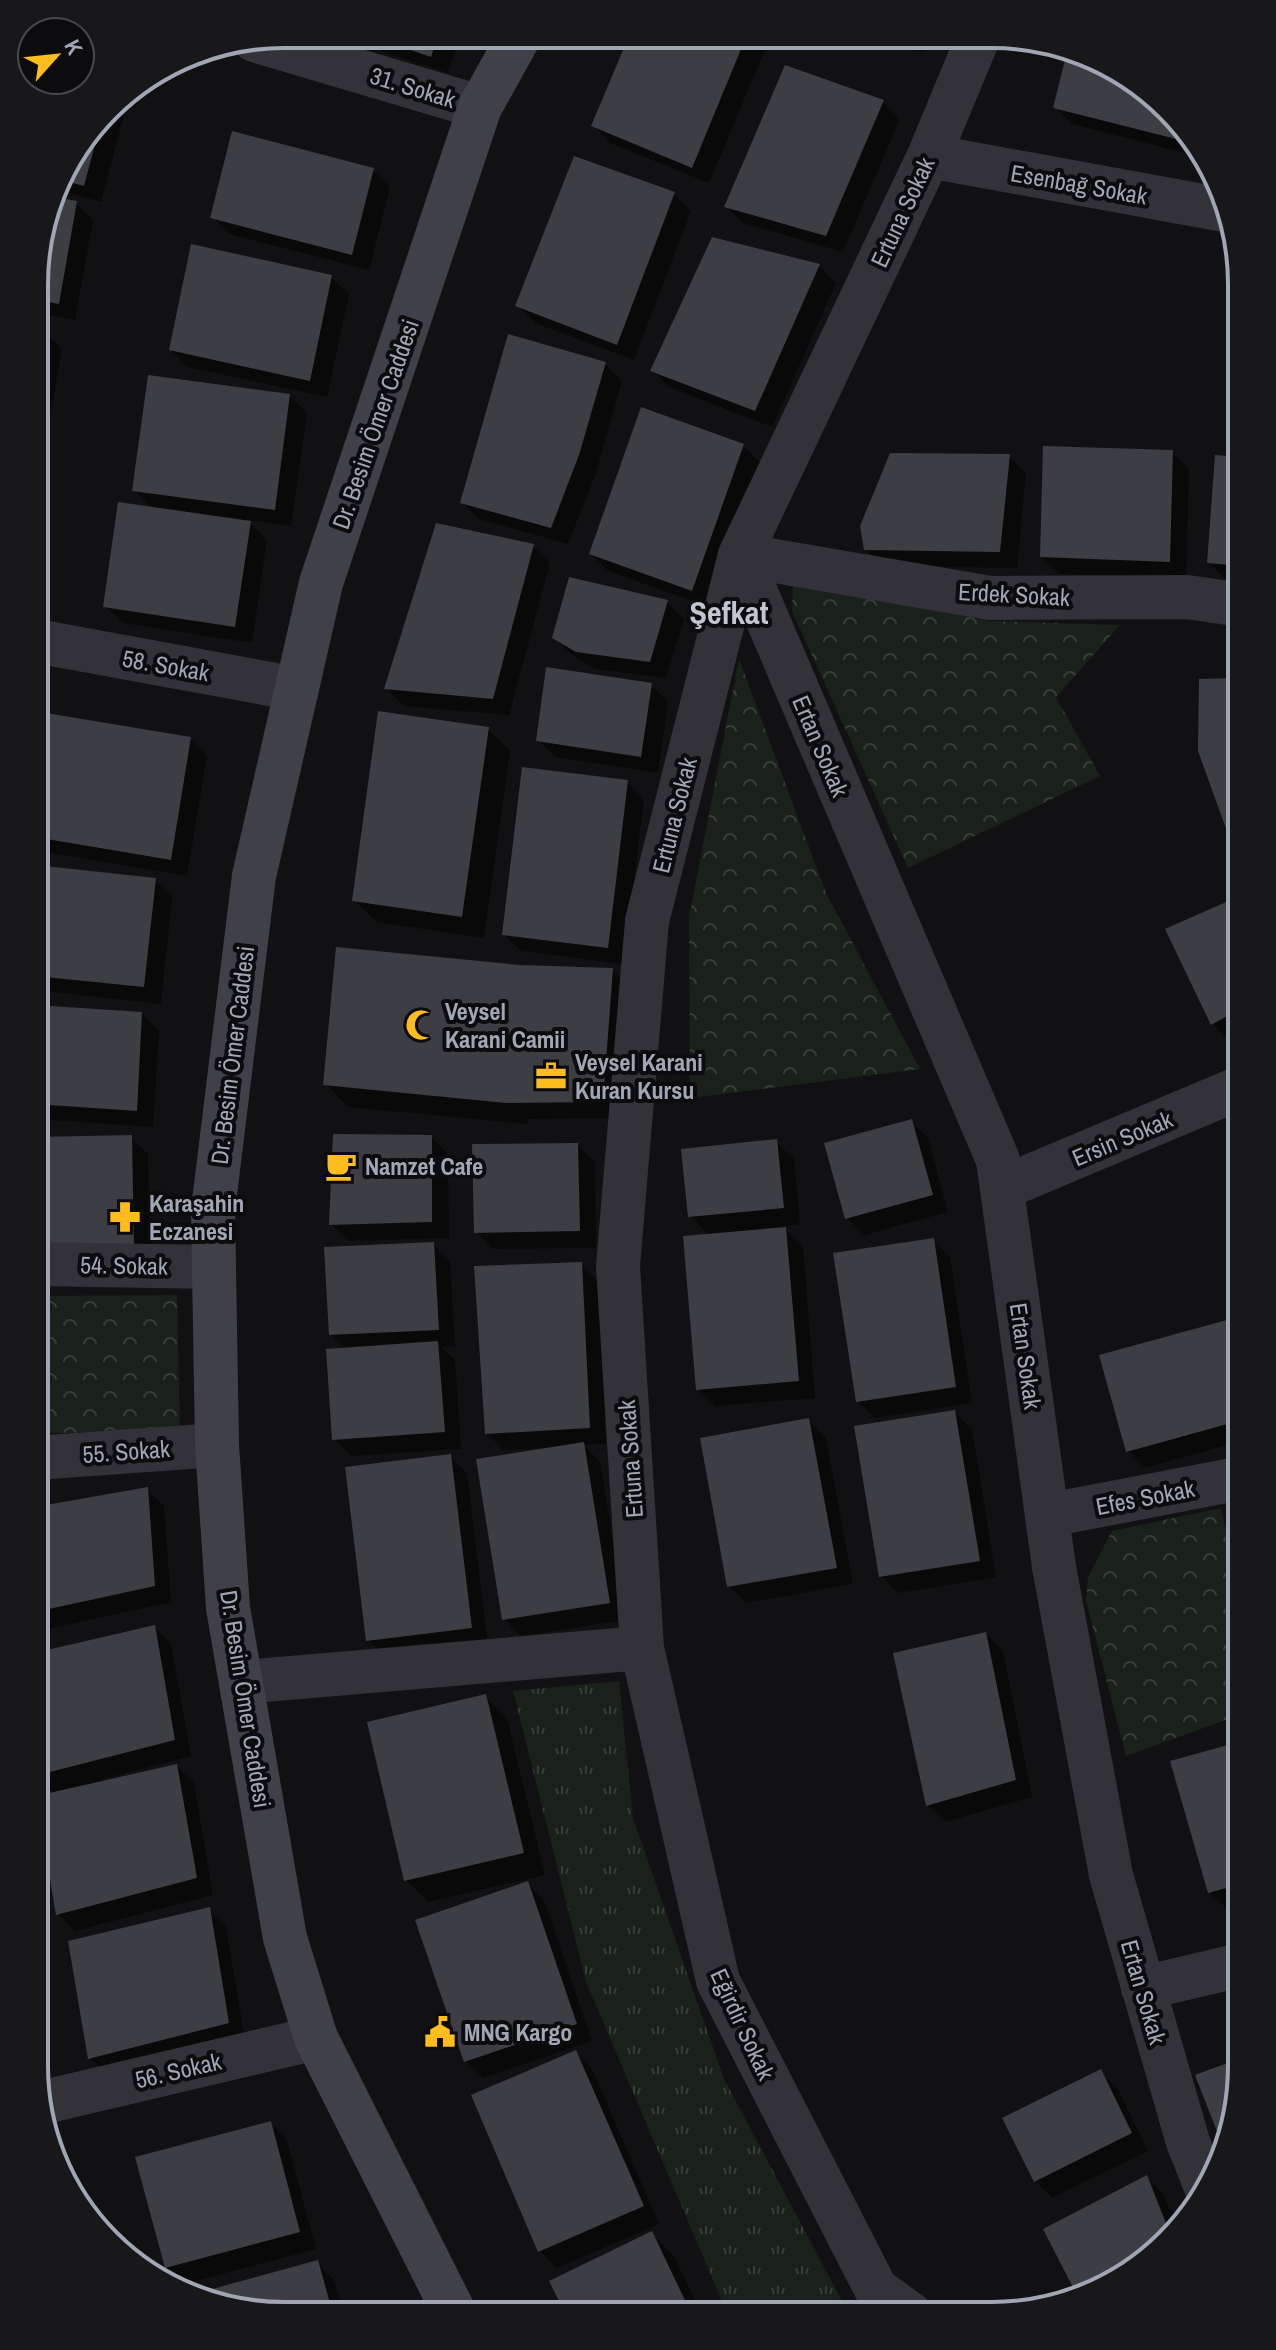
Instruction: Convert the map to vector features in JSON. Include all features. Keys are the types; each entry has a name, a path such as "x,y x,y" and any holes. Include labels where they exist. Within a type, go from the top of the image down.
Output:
{"main road":[{"name":"Dr. Besim Ömer Caddesi","path":"449,2302 316,2038 285,1938 228,1608 217,1445 213,1210 254,876 321,583 480,107 513,48"}],"street":[{"name":"31. Sokak","path":"282,48 480,107"},
{"name":"Ertuna Sokak","path":"642,1648 618,1266 647,921 740,555 929,156 974,48"},
{"name":"Esenbağ Sokak","path":"929,156 1215,208"},
{"name":"Erdek Sokak","path":"740,555 990,598 1187,597 1228,603"},
{"name":"Ertan Sokak","path":"740,555 998,1160 1054,1567 1111,1875 1188,2142 1201,2174"},
{"name":"58. Sokak","path":"48,643 297,689"},
{"name":"Ersin Sokak","path":"1002,1188 1228,1093"},
{"name":"54. Sokak","path":"48,1264 214,1267"},
{"name":"55. Sokak","path":"48,1457 217,1445"},
{"name":"Efes Sokak","path":"1049,1515 1227,1481"},
{"path":"242,1682 642,1648"},
{"name":"Eğirdir Sokak","path":"642,1648 718,1981 876,2289 894,2302"},
{"path":"1143,1988 1227,1968"},
{"name":"56. Sokak","path":"51,2100 316,2038"}],"green space":[{"path":"793,583 990,621 1120,625 1056,697 1100,776 908,868 792,611"},
{"path":"739,659 826,893 920,1069 690,1098 689,917"},
{"path":"177,1295 180,1432 48,1433 48,1296"},
{"path":"1221,1508 1227,1536 1227,1719 1126,1756 1086,1601 1088,1577 1112,1531"},
{"path":"619,1681 633,1818 724,2079 843,2302 722,2302 586,1982 513,1691"}],"building":[{"path":"405,48 434,48 431,57"},
{"path":"624,48 741,48 692,168 591,126"},
{"path":"1065,60 1096,72 1123,88 1148,107 1178,139 1053,108"},
{"path":"785,65 884,100 826,236 724,207"},
{"path":"232,131 374,168 352,255 210,218"},
{"path":"96,142 84,186 71,183"},
{"path":"574,156 675,192 617,345 515,306"},
{"path":"65,199 77,201 59,304 48,302 48,284 50,253"},
{"path":"712,237 820,264 755,411 650,371"},
{"path":"191,244 332,275 310,381 169,350"},
{"path":"508,334 606,362 579,455 551,528 460,503"},
{"path":"148,375 290,394 275,510 132,491"},
{"path":"641,407 744,444 692,591 589,554"},
{"path":"1043,446 1173,450 1170,562 1040,557"},
{"path":"890,453 1010,454 1000,552 864,550 860,526"},
{"path":"1215,455 1228,456 1228,565 1207,563"},
{"path":"118,502 251,521 235,627 103,607"},
{"path":"436,523 534,544 493,699 384,689"},
{"path":"569,577 668,600 650,662 576,652 552,638"},
{"path":"546,667 652,683 641,757 536,741"},
{"path":"1228,678 1228,833 1198,751 1199,679"},
{"path":"378,711 489,727 462,917 352,901"},
{"path":"48,713 191,737 171,860 48,839"},
{"path":"522,767 628,780 608,948 502,935"},
{"path":"48,866 156,878 144,987 48,977"},
{"path":"1228,901 1228,1016 1211,1025 1165,929"},
{"name":"Veysel Karani Camii","path":"336,947 519,965 613,968 603,1102 506,1103 323,1085"},
{"path":"48,1006 142,1012 137,1111 48,1105"},
{"path":"912,1119 933,1195 845,1219 824,1143"},
{"path":"333,1134 432,1135 432,1222 329,1225"},
{"path":"132,1135 134,1247 48,1249 48,1137"},
{"path":"777,1139 784,1208 688,1217 681,1149"},
{"path":"578,1143 580,1231 474,1233 472,1144"},
{"path":"786,1227 799,1381 696,1390 683,1236"},
{"path":"934,1238 956,1387 856,1402 833,1253"},
{"path":"434,1242 439,1330 329,1335 324,1247"},
{"path":"582,1262 590,1428 485,1434 474,1266"},
{"path":"1227,1320 1227,1424 1126,1452 1099,1355"},
{"path":"438,1341 445,1432 332,1440 326,1349"},
{"path":"955,1410 980,1561 879,1577 854,1426"},
{"path":"809,1418 837,1568 727,1587 700,1438"},
{"path":"584,1442 610,1603 502,1620 476,1459"},
{"path":"451,1454 472,1628 366,1641 345,1467"},
{"path":"148,1487 155,1586 48,1609 48,1505"},
{"path":"155,1625 175,1740 48,1772 48,1650"},
{"path":"986,1632 1016,1780 926,1806 893,1653"},
{"path":"486,1694 524,1853 404,1881 367,1722"},
{"path":"1227,1745 1227,1888 1208,1893 1170,1761"},
{"path":"177,1764 197,1878 56,1915 48,1867 48,1793"},
{"path":"528,1881 577,2024 464,2062 415,1920"},
{"path":"210,1907 229,2023 88,2059 68,1941"},
{"path":"576,2050 644,2206 538,2252 471,2095"},
{"path":"1227,2063 1226,2097 1218,2133 1195,2075"},
{"path":"1101,2069 1132,2133 1034,2182 1002,2118"},
{"path":"271,2121 300,2232 165,2268 135,2157"},
{"path":"1147,2175 1166,2224 1123,2262 1073,2287 1043,2229"},
{"path":"652,2231 686,2302 560,2302 549,2281"},
{"path":"318,2260 330,2302 253,2300 210,2290"}],"place":[{"name":"Veysel Karani Camii","path":"421,1025"},
{"name":"Veysel Karani Kuran Kursu","path":"551,1076"},
{"name":"Namzet Cafe","path":"341,1166"},
{"name":"Karaşahin Eczanesi","path":"125,1217"},
{"name":"MNG Kargo","path":"440,2032"}],"district":[{"name":"Şefkat","path":"729,612"}]}
